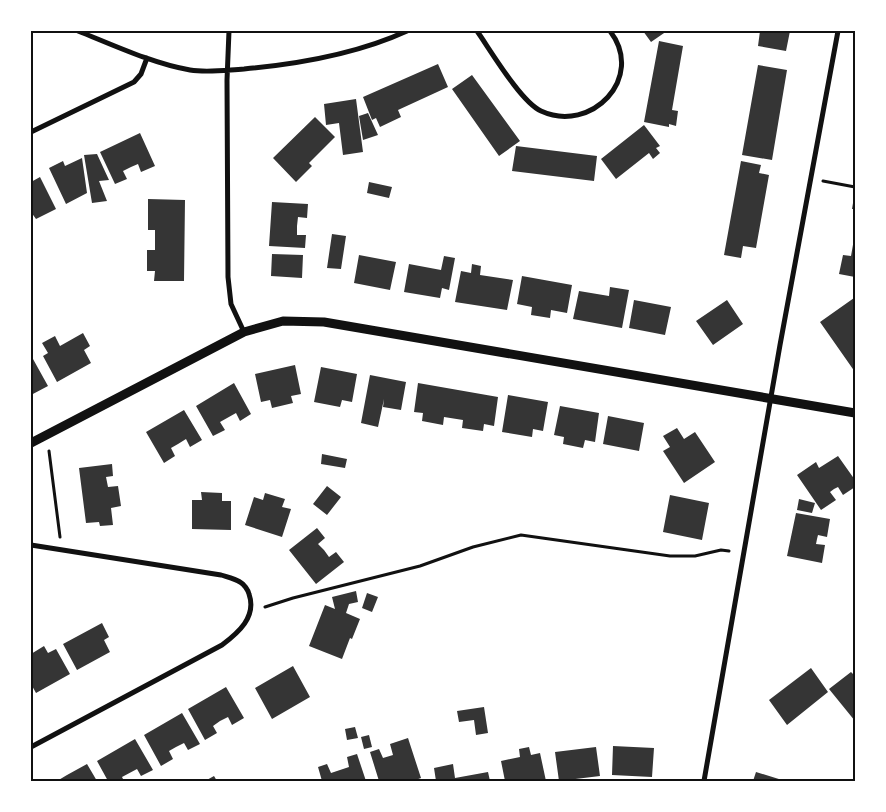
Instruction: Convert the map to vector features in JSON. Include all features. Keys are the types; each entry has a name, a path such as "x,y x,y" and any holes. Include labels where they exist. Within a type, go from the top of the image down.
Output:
{"street":[{"path":"78,31 147,58 191,70 228,70 294,63 370,45 407,31"},
{"path":"229,31 228,278 231,304 244,332"},
{"path":"477,31 532,106 553,116 567,116 591,111 604,103 618,83 622,70 622,58 619,47 610,31"},
{"path":"704,781 838,31"},
{"path":"31,132 134,82 141,74 147,58"},
{"path":"31,444 244,332 283,321 324,322 855,413"},
{"path":"31,545 222,575 240,582 248,591 251,600 251,612 244,624 235,635 222,645 31,747"}],"path":[{"path":"811,178 855,187"},
{"path":"47,435 62,550"},
{"path":"251,612 293,598 420,566 473,547 521,535 670,556 695,556 721,550 744,554"}],"building":[{"path":"643,31 667,31 651,42"},
{"path":"760,31 790,31 786,51 758,46"},
{"path":"659,41 683,46 672,110 678,111 676,126 669,124 669,127 644,122"},
{"path":"438,64 448,87 398,110 401,117 380,127 376,118 372,120 363,97"},
{"path":"758,65 787,70 772,160 742,155"},
{"path":"472,75 520,141 499,156 452,89"},
{"path":"356,99 363,152 343,155 339,123 326,125 324,104"},
{"path":"368,113 378,135 363,140 359,116"},
{"path":"315,117 335,137 309,163 312,166 296,182 273,158"},
{"path":"644,125 660,146 656,148 660,153 653,159 649,153 616,179 601,159"},
{"path":"140,133 155,166 141,172 138,164 131,167 123,171 127,179 115,184 100,152"},
{"path":"516,146 597,156 594,181 512,171"},
{"path":"97,154 109,180 99,181 107,201 92,203 84,155"},
{"path":"82,158 87,193 66,204 49,168 63,161 65,166"},
{"path":"741,161 761,165 759,173 769,175 756,248 743,246 741,258 724,255"},
{"path":"40,177 56,209 36,219 31,212 31,182"},
{"path":"369,182 392,187 389,198 367,193"},
{"path":"854,197 855,209 852,209"},
{"path":"148,199 185,200 184,281 154,281 155,271 147,271 147,250 155,250 155,230 148,230"},
{"path":"272,202 308,204 307,218 298,217 297,226 297,235 306,235 305,248 269,246"},
{"path":"332,234 346,236 341,269 327,268"},
{"path":"854,239 855,277 839,274 843,255 851,256"},
{"path":"272,254 303,255 302,278 271,276"},
{"path":"359,255 396,262 390,290 354,283"},
{"path":"444,256 455,258 449,290 442,288 440,298 404,292 409,264 441,270"},
{"path":"472,264 481,266 480,275 513,280 507,310 455,302 461,271 471,273"},
{"path":"522,276 572,285 567,313 551,310 550,318 531,315 532,307 517,304"},
{"path":"610,287 629,290 622,328 573,319 579,291 609,296"},
{"path":"855,299 855,372 820,322"},
{"path":"634,300 671,307 665,335 629,328"},
{"path":"727,300 743,324 713,345 696,321"},
{"path":"83,333 90,346 84,350 91,363 57,382 43,356 48,353 42,343 55,336 60,346"},
{"path":"33,359 48,386 31,395 31,360"},
{"path":"295,365 301,394 291,396 293,403 272,408 270,400 261,402 255,374"},
{"path":"321,367 357,374 352,402 342,400 340,407 314,402"},
{"path":"370,375 406,382 401,410 383,407 384,399 378,427 361,423"},
{"path":"234,383 251,414 240,421 236,413 220,422 225,430 213,436 196,406"},
{"path":"418,383 498,397 494,426 484,424 483,431 462,428 463,420 444,417 443,425 422,421 423,413 414,412"},
{"path":"508,395 548,402 543,431 533,429 532,437 502,432"},
{"path":"560,406 599,413 595,442 585,440 583,448 563,444 564,437 554,435"},
{"path":"184,410 202,440 190,447 186,439 171,448 175,456 164,463 146,432"},
{"path":"608,416 644,423 639,451 603,444"},
{"path":"677,428 684,439 695,432 715,462 684,483 663,451 670,447 663,436"},
{"path":"322,454 347,459 345,468 321,464"},
{"path":"838,456 855,480 855,487 843,495 838,487 834,489 830,492 836,500 821,510 797,475 816,462 819,468"},
{"path":"112,464 113,476 106,477 108,487 118,486 121,506 111,508 113,525 100,526 99,522 86,523 79,468"},
{"path":"327,486 341,497 327,515 313,504"},
{"path":"201,492 222,493 222,501 231,501 231,530 192,529 192,500 202,500"},
{"path":"265,493 285,499 282,507 291,509 282,537 245,525 254,497 263,500"},
{"path":"670,495 709,503 702,540 663,532"},
{"path":"799,499 815,503 812,513 797,510"},
{"path":"796,513 830,519 827,537 818,535 816,544 825,545 822,563 787,556"},
{"path":"317,528 325,538 318,544 329,557 336,552 344,562 316,584 289,550"},
{"path":"356,591 358,602 349,604 346,613 360,619 342,659 309,646 325,605 335,609 332,597"},
{"path":"367,593 378,597 372,612 362,608"},
{"path":"102,623 109,637 104,640 110,652 77,670 63,644"},
{"path":"44,646 48,653 56,649 70,674 36,693 31,684 31,654"},
{"path":"293,666 310,697 272,719 255,688"},
{"path":"811,668 828,692 787,725 769,700"},
{"path":"851,672 855,676 855,721 829,689"},
{"path":"226,687 244,718 232,725 228,717 220,721 213,726 217,733 205,740 188,709"},
{"path":"484,707 488,733 476,735 474,720 459,722 457,711"},
{"path":"182,713 200,744 188,750 184,743 176,747 169,751 173,759 161,766 144,735"},
{"path":"355,727 358,738 347,740 345,729"},
{"path":"369,735 372,747 364,749 361,737"},
{"path":"408,738 421,778 413,781 379,781 370,752 379,749 383,758 393,755 390,744"},
{"path":"135,739 153,770 141,776 137,769 122,777 124,781 108,781 97,761"},
{"path":"613,746 654,748 652,777 612,775"},
{"path":"529,747 531,755 540,753 546,781 505,781 501,761 520,757 519,749"},
{"path":"596,747 600,776 559,781 555,752"},
{"path":"357,754 366,781 322,781 318,767 327,764 331,773 349,767 347,757"},
{"path":"87,764 97,781 57,781 67,775"},
{"path":"453,764 455,778 488,772 490,781 436,781 434,768"},
{"path":"756,772 782,780 782,781 753,781"},
{"path":"214,776 217,781 205,781"}]}
